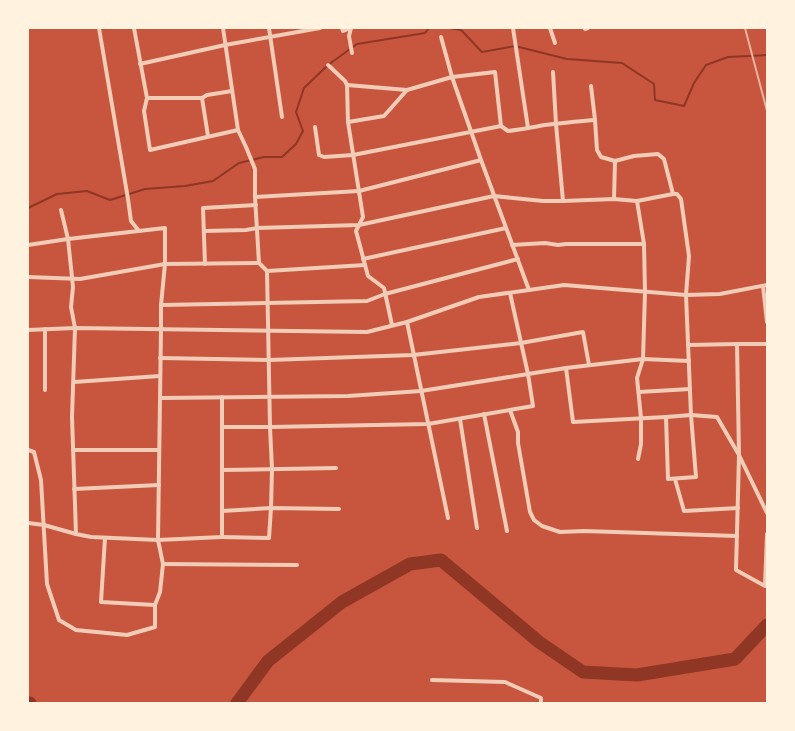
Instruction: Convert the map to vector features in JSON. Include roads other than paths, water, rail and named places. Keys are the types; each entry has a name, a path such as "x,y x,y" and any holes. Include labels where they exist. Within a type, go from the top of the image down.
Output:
{"street":[{"path":"99,28 131,221 139,231"},
{"path":"134,28 147,98 144,111 150,150 238,130"},
{"path":"28,523 44,524 91,538 158,540 222,536 269,538 272,469 267,271 259,263 255,169 238,130 223,28"},
{"path":"268,28 282,117"},
{"path":"140,64 225,45 320,28"},
{"path":"342,28 343,30 351,28 349,36 352,53"},
{"path":"513,28 528,128"},
{"path":"550,28 555,43"},
{"path":"441,37 452,77 529,290"},
{"path":"328,65 345,81 347,85 348,122 363,217 356,231 368,276 384,288 392,325"},
{"path":"347,85 407,90 452,77 495,72 501,126"},
{"path":"553,72 563,201"},
{"path":"591,86 597,150 601,157 615,161 634,156 658,154 664,159 673,194"},
{"path":"348,122 384,116 407,90"},
{"path":"147,98 202,98 207,95 232,91"},
{"path":"202,98 208,136"},
{"path":"315,127 319,155 324,157 353,155 501,126 508,131 595,120"},
{"path":"255,197 359,191 481,160"},
{"path":"614,199 615,161"},
{"path":"204,231 246,230 257,228 359,226 494,196 543,201 614,199 637,202 677,194 681,199 689,256 686,295 691,415 696,477 668,480 666,417"},
{"path":"637,202 644,244 645,292 642,359 637,378 641,418 641,444 638,459"},
{"path":"205,264 203,208 256,205"},
{"path":"61,210 68,240 73,287 71,307 75,328 72,417 76,534"},
{"path":"28,245 165,228 165,264 161,305 158,540 163,564 160,592 155,605 155,627 128,635 76,630 59,620 47,584 41,480 34,452 28,450"},
{"path":"363,259 506,228"},
{"path":"512,245 545,243 558,245 644,244"},
{"path":"161,305 367,301 385,294 518,260"},
{"path":"28,277 80,279 165,264 259,263"},
{"path":"267,271 365,265"},
{"path":"28,330 75,328 367,332 406,322 479,297 564,285 686,295 720,294 765,285 767,322"},
{"path":"222,427 428,424 534,406 510,293"},
{"path":"406,322 448,518"},
{"path":"44,329 45,390"},
{"path":"160,358 269,360 413,355 521,343 583,332 589,365"},
{"path":"737,344 739,455 736,570 766,586 767,534"},
{"path":"688,345 767,344"},
{"path":"160,398 348,396 421,391 566,368 642,359 689,361"},
{"path":"566,368 573,422 691,415 718,417 739,455 767,513"},
{"path":"74,382 160,376"},
{"path":"639,392 690,389"},
{"path":"222,397 222,536"},
{"path":"510,410 518,432 518,442 530,512 534,520 542,526 560,532 584,531 737,536"},
{"path":"484,414 507,531"},
{"path":"460,419 478,528"},
{"path":"73,450 159,450"},
{"path":"222,470 336,468"},
{"path":"676,479 684,511 738,508"},
{"path":"74,489 159,485"},
{"path":"222,511 271,508 339,510"},
{"path":"105,538 101,602 155,605"},
{"path":"163,564 298,565"},
{"path":"432,680 505,682 541,698 541,703"}],"waterway":[{"path":"28,208 57,194 87,191 110,200 145,189 185,186 213,181 239,163 264,157 282,157 296,144 303,131 296,112 304,88 328,65 357,44 425,33 429,28"},
{"path":"449,28 461,30 482,52 515,46 567,59 622,63 654,84 655,100 684,106 694,83 706,65 728,57 767,55"},
{"path":"237,703 268,661 342,602 410,564 441,560 539,642 583,672 637,675 735,659 767,625"}],"railway":[{"path":"745,28 767,111"}]}
